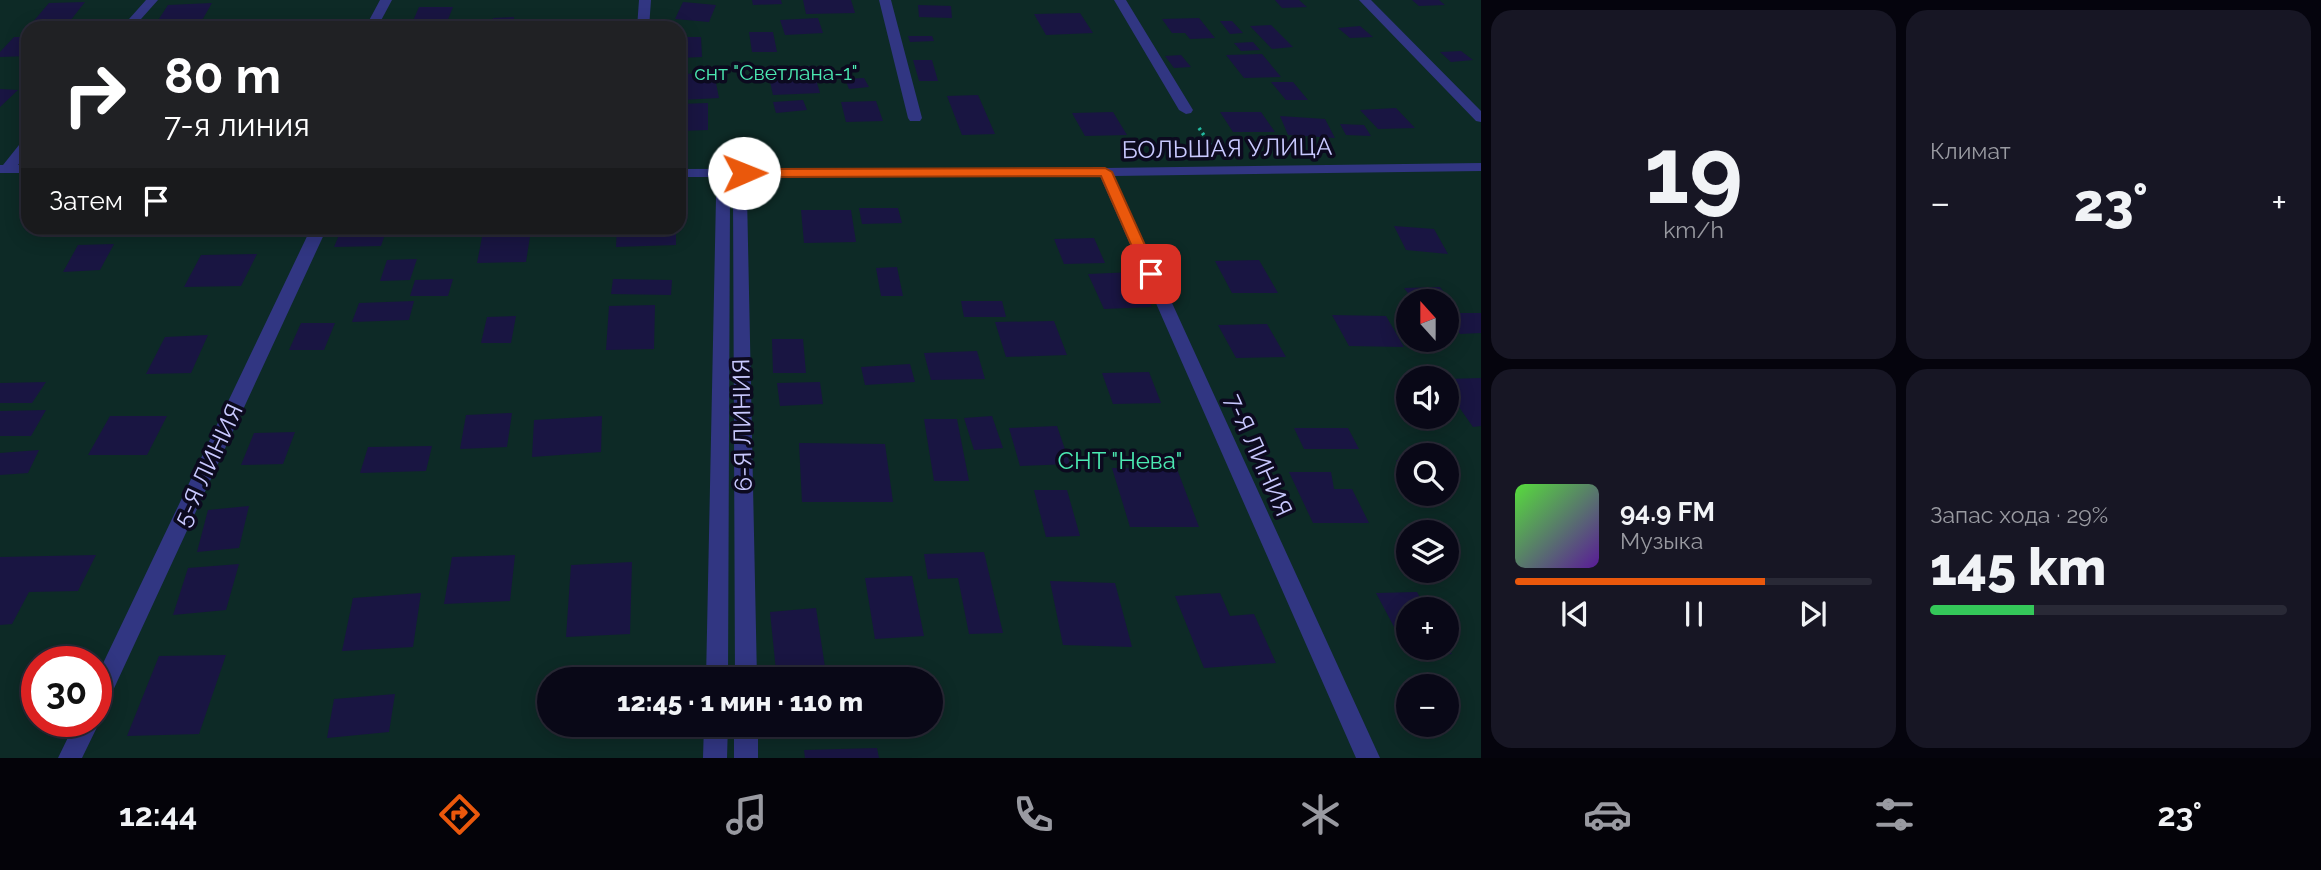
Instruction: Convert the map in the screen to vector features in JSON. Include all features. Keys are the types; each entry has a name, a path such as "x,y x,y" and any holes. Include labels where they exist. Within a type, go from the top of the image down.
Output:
{"street":[{"path":"133,21 152,0"},
{"path":"375,21 386,0"},
{"path":"644,21 645,0"},
{"path":"885,0 915,118"},
{"path":"1120,0 1186,110"},
{"path":"1365,0 1481,118"},
{"path":"3,169 21,150"},
{"name":"БОЛЬШАЯ УЛИЦА","path":"686,174 732,180 1481,167"},
{"path":"3,169 21,169"},
{"name":"7-Я ЛИНИЯ","path":"1105,172 1368,758"},
{"path":"717,667 723,197 732,180"},
{"name":"6-Я ЛИНИЯ","path":"732,180 740,195 746,667"},
{"name":"5-Я ЛИНИЯ","path":"112,669 316,235"},
{"path":"70,758 80,737"},
{"path":"715,758 716,737"},
{"path":"746,737 747,758"}],"path":[{"path":"1186,110 1228,171"}],"green space":[{"name":"СНТ \"Нева\"","path":"0,0 1481,0 1481,758 0,758"}],"building":[{"path":"752,0 781,0 782,4 753,5"},
{"path":"803,0 851,0 855,13 806,14"},
{"path":"1275,0 1299,0 1307,7 1282,8"},
{"path":"1412,0 1439,0 1445,5 1419,6"},
{"path":"85,2 70,21 34,21 49,3"},
{"path":"683,2 716,5 709,22 675,19"},
{"path":"212,3 202,21 158,21 168,5"},
{"path":"918,5 951,6 952,18 919,17"},
{"path":"419,7 453,7 447,21 413,21"},
{"path":"1080,13 1093,33 1046,35 1034,14"},
{"path":"514,17 514,21 493,21 493,18"},
{"path":"818,18 823,33 785,35 780,20"},
{"path":"1199,18 1215,38 1190,39 1185,33 1172,33 1162,19"},
{"path":"1220,21 1232,21 1243,33 1230,34"},
{"path":"1271,25 1293,47 1272,49 1250,26"},
{"path":"1360,26 1373,37 1350,38 1338,28"},
{"path":"749,32 773,32 777,52 752,52"},
{"path":"908,36 932,36 934,41 910,42"},
{"path":"14,37 21,37 21,56 0,57 0,52"},
{"path":"686,37 701,37 702,57 686,58"},
{"path":"1253,42 1260,50 1241,51 1234,43"},
{"path":"1461,51 1473,60 1451,62 1440,52"},
{"path":"1262,54 1281,77 1244,78 1226,55"},
{"path":"1181,55 1191,67 1174,68 1165,56"},
{"path":"913,60 932,60 938,81 919,81"},
{"path":"812,66 820,93 773,95 767,68"},
{"path":"714,73 719,98 686,100 686,74"},
{"path":"864,78 869,87 849,89 845,79"},
{"path":"1271,82 1293,82 1308,100 1286,100"},
{"path":"0,89 18,90 0,107"},
{"path":"978,95 995,134 962,135 947,96"},
{"path":"803,100 807,110 776,113 773,102"},
{"path":"876,101 883,121 846,122 841,102"},
{"path":"708,103 708,130 686,131 686,104"},
{"path":"1396,108 1415,128 1378,129 1360,110"},
{"path":"1113,112 1127,135 1085,136 1072,113"},
{"path":"1220,112 1261,112 1275,132 1233,132"},
{"path":"1280,116 1325,119 1335,138 1288,135"},
{"path":"1340,124 1364,125 1371,136 1346,135"},
{"path":"859,208 898,208 902,223 862,224"},
{"path":"801,210 851,210 856,242 804,243"},
{"path":"1394,226 1434,229 1448,254 1406,250"},
{"path":"339,235 385,235 381,246 334,247"},
{"path":"482,235 530,235 526,262 477,263"},
{"path":"617,235 676,235 676,245 616,247"},
{"path":"1094,238 1105,263 1064,264 1054,239"},
{"path":"114,244 100,270 63,272 78,245"},
{"path":"257,254 241,286 184,287 201,255"},
{"path":"417,259 410,280 380,281 387,260"},
{"path":"1259,260 1278,293 1232,293 1215,261"},
{"path":"897,267 903,296 881,296 876,268"},
{"path":"1135,272 1152,307 1104,309 1088,274"},
{"path":"453,279 448,296 410,296 415,280"},
{"path":"613,279 672,280 671,295 611,294"},
{"path":"1440,287 1441,289 1405,289"},
{"path":"414,301 409,320 352,322 359,303"},
{"path":"961,301 1002,301 1006,317 964,317"},
{"path":"655,305 654,349 606,350 609,306"},
{"path":"1460,313 1481,313 1481,333 1460,334"},
{"path":"1332,315 1386,316 1396,333 1396,347 1349,346"},
{"path":"516,316 511,343 481,343 487,317"},
{"path":"1054,321 1067,355 1006,357 995,322"},
{"path":"301,323 335,323 324,350 289,350"},
{"path":"1267,324 1286,357 1236,358 1218,325"},
{"path":"208,335 191,373 146,374 165,337"},
{"path":"772,339 803,339 806,373 773,373"},
{"path":"977,351 985,379 931,380 924,353"},
{"path":"910,364 915,382 865,385 861,367"},
{"path":"1149,372 1161,403 1113,404 1102,373"},
{"path":"1481,378 1481,426 1473,427 1459,407 1459,379"},
{"path":"46,382 32,403 0,403 0,383"},
{"path":"820,382 823,404 780,406 777,383"},
{"path":"46,410 31,436 0,436 0,411"},
{"path":"512,413 507,447 460,449 466,415"},
{"path":"110,416 167,416 147,455 88,455"},
{"path":"602,416 601,452 532,457 534,420"},
{"path":"992,416 1003,448 974,450 964,418"},
{"path":"924,419 957,419 969,481 934,481"},
{"path":"1057,426 1070,464 1020,466 1009,428"},
{"path":"1294,428 1348,428 1359,449 1304,449"},
{"path":"295,432 283,464 241,465 254,433"},
{"path":"799,443 885,444 893,502 802,502"},
{"path":"432,446 426,471 360,473 368,447"},
{"path":"39,450 28,473 0,475 0,453"},
{"path":"1112,468 1177,469 1199,527 1130,527"},
{"path":"1289,472 1331,472 1334,489 1352,489 1369,523 1313,523"},
{"path":"1034,490 1067,490 1080,536 1046,537"},
{"path":"249,506 239,548 197,552 208,510"},
{"path":"984,552 1003,633 969,634 958,578 928,579 924,554"},
{"path":"96,555 78,591 29,592 12,624 0,625 0,557"},
{"path":"515,555 510,601 444,604 452,557"},
{"path":"632,562 630,634 566,637 571,565"},
{"path":"239,564 226,610 173,615 188,568"},
{"path":"912,576 924,636 875,639 865,578"},
{"path":"1050,581 1115,583 1132,647 1063,645"},
{"path":"1417,592 1420,597 1396,597 1396,631 1376,593"},
{"path":"421,593 413,647 342,651 353,598"},
{"path":"1220,593 1230,616 1254,614 1276,663 1204,668 1175,596"},
{"path":"816,608 825,667 776,667 770,612"},
{"path":"226,655 199,734 127,736 159,656"},
{"path":"395,694 389,732 327,738 334,699"},
{"path":"877,748 879,758 805,758 804,750"}],"route":[{"path":"744,173 1105,172 1151,274"}],"park label":[{"name":"снт \"Светлана-1\"","path":"776,72"}]}
